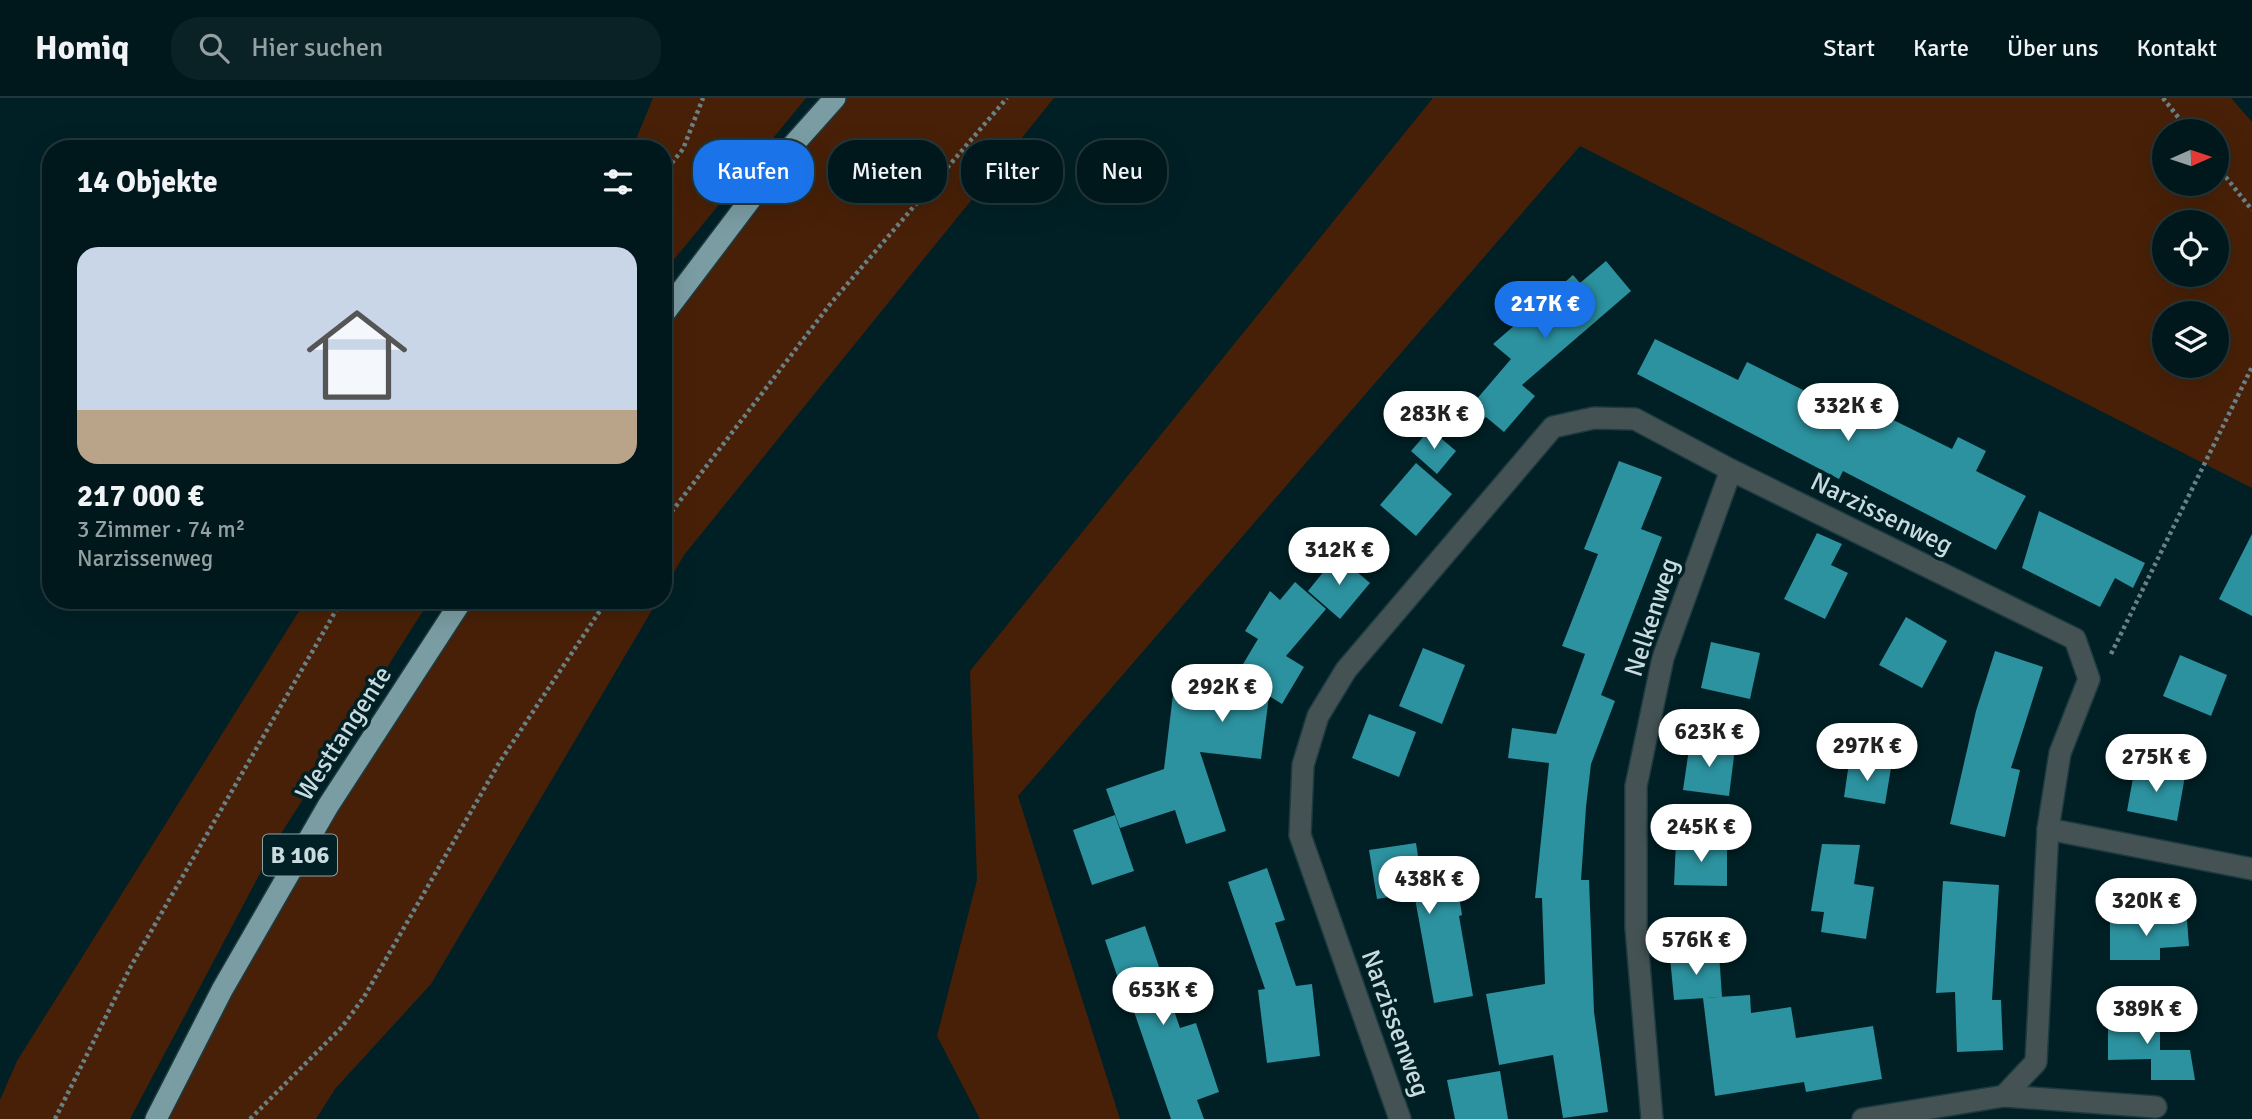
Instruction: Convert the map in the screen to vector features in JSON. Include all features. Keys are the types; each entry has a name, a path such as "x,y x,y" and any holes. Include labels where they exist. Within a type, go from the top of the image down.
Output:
{"highway":[{"path":"672,304 785,154 835,98"},
{"name":"Westtangente","path":"156,1119 222,990 328,806 456,609"}],"street":[{"name":"Narzissenweg","path":"1400,1119 1300,835 1303,765 1318,716 1346,670 1553,427 1594,418 1634,419 1731,470 2075,639 2089,679"},
{"name":"Nelkenweg","path":"1652,1119 1636,928 1636,786 1663,657 1731,470"},
{"path":"2004,1096 2036,1062 2048,829 2060,753 2089,679"},
{"path":"2048,829 2252,869"},
{"path":"1863,1119 2004,1096 2156,1107"}],"path":[{"path":"672,163 683,149 703,98"},
{"path":"672,511 831,303 1007,98"},
{"path":"2163,98 2180,119"},
{"path":"2230,182 2252,210"},
{"path":"2089,679 2117,647 2252,367"},
{"path":"55,1119 131,966 337,609"},
{"path":"250,1119 334,1035 364,997 499,763 601,609"}],"shaded area":[{"path":"653,98 806,98 772,140 693,140 693,203 720,203 672,262 672,140 636,140"},
{"path":"835,98 1054,98 1020,140 961,140 961,203 969,203 684,555 672,576 672,304 752,203 814,203 814,140 802,140"},
{"path":"1433,98 2231,98 2252,122 2252,488 1580,146 1018,796 1120,1119 980,1119 937,1036 977,880 970,671"},
{"path":"300,609 424,609 282,832 130,1119 0,1119 0,1100 17,1061"},
{"path":"456,609 653,609 431,984 335,1089 316,1119 156,1119 222,990"}],"building":[{"path":"1606,261 1631,291 1522,385 1535,396 1504,432 1486,417 1476,426 1464,414 1511,359 1493,344 1573,275 1580,283"},
{"path":"1655,339 1738,380 1747,362 1805,391 1801,397 1861,427 1871,409 1952,449 1958,437 1986,451 1976,471 2026,496 1996,550 1843,471 1839,479 1637,374"},
{"path":"1430,429 1456,451 1437,474 1411,451"},
{"path":"1619,461 1662,477 1641,529 1662,537 1601,695 1615,701 1591,764 1586,807 1581,880 1589,880 1594,1012 1608,1112 1563,1118 1553,1055 1499,1065 1486,994 1545,984 1542,898 1535,898 1549,763 1508,758 1512,728 1556,734 1585,654 1562,646 1598,554 1584,549"},
{"path":"1416,463 1452,494 1416,536 1380,505"},
{"path":"2039,511 2145,563 2133,588 2115,578 2100,607 2022,568"},
{"path":"1817,533 1842,544 1831,565 1848,573 1825,619 1784,599"},
{"path":"2252,534 2252,616 2219,599"},
{"path":"1337,555 1370,583 1340,619 1308,591"},
{"path":"1295,582 1326,609 1286,656 1304,667 1282,704 1269,696 1261,759 1200,752 1226,831 1186,844 1175,810 1120,828 1106,789 1164,769 1175,678 1183,702 1218,706 1258,639 1245,631 1270,591 1280,600"},
{"path":"1906,617 1947,641 1922,688 1879,665"},
{"path":"1711,642 1760,653 1750,699 1701,688"},
{"path":"1423,648 1465,665 1442,724 1399,706"},
{"path":"1995,651 2043,667 2011,768 2020,770 2005,837 1950,824 1976,711"},
{"path":"2180,655 2227,675 2211,716 2163,696"},
{"path":"1369,714 1416,732 1399,777 1352,758"},
{"path":"1690,742 1735,748 1729,796 1683,790"},
{"path":"1849,763 1891,768 1885,804 1844,797"},
{"path":"2135,767 2185,776 2177,821 2127,811"},
{"path":"1115,815 1134,871 1092,885 1073,830"},
{"path":"1676,841 1727,842 1727,886 1674,885"},
{"path":"1416,843 1421,876 1455,871 1462,915 1459,916 1473,996 1434,1003 1414,893 1377,899 1369,850"},
{"path":"1822,844 1860,845 1854,884 1874,887 1866,939 1821,932 1824,912 1811,911"},
{"path":"1267,868 1285,920 1275,923 1296,986 1312,984 1320,1056 1267,1063 1258,990 1265,989 1228,882"},
{"path":"1943,881 1999,885 1992,1000 2001,1000 2003,1050 1957,1052 1955,992 1936,993"},
{"path":"2110,919 2187,920 2189,946 2160,948 2160,960 2110,960"},
{"path":"1145,926 1180,1028 1196,1023 1219,1092 1197,1100 1204,1119 1171,1119 1130,1000 1126,1002 1105,940"},
{"path":"1719,953 1722,997 1674,1000 1670,957"},
{"path":"1750,995 1751,1013 1791,1007 1796,1038 1873,1026 1882,1079 1806,1092 1804,1082 1715,1096 1703,998"},
{"path":"2108,1013 2160,1013 2160,1050 2190,1050 2195,1080 2151,1080 2151,1059 2108,1060"},
{"path":"1500,1071 1508,1119 1455,1119 1447,1080"}]}
